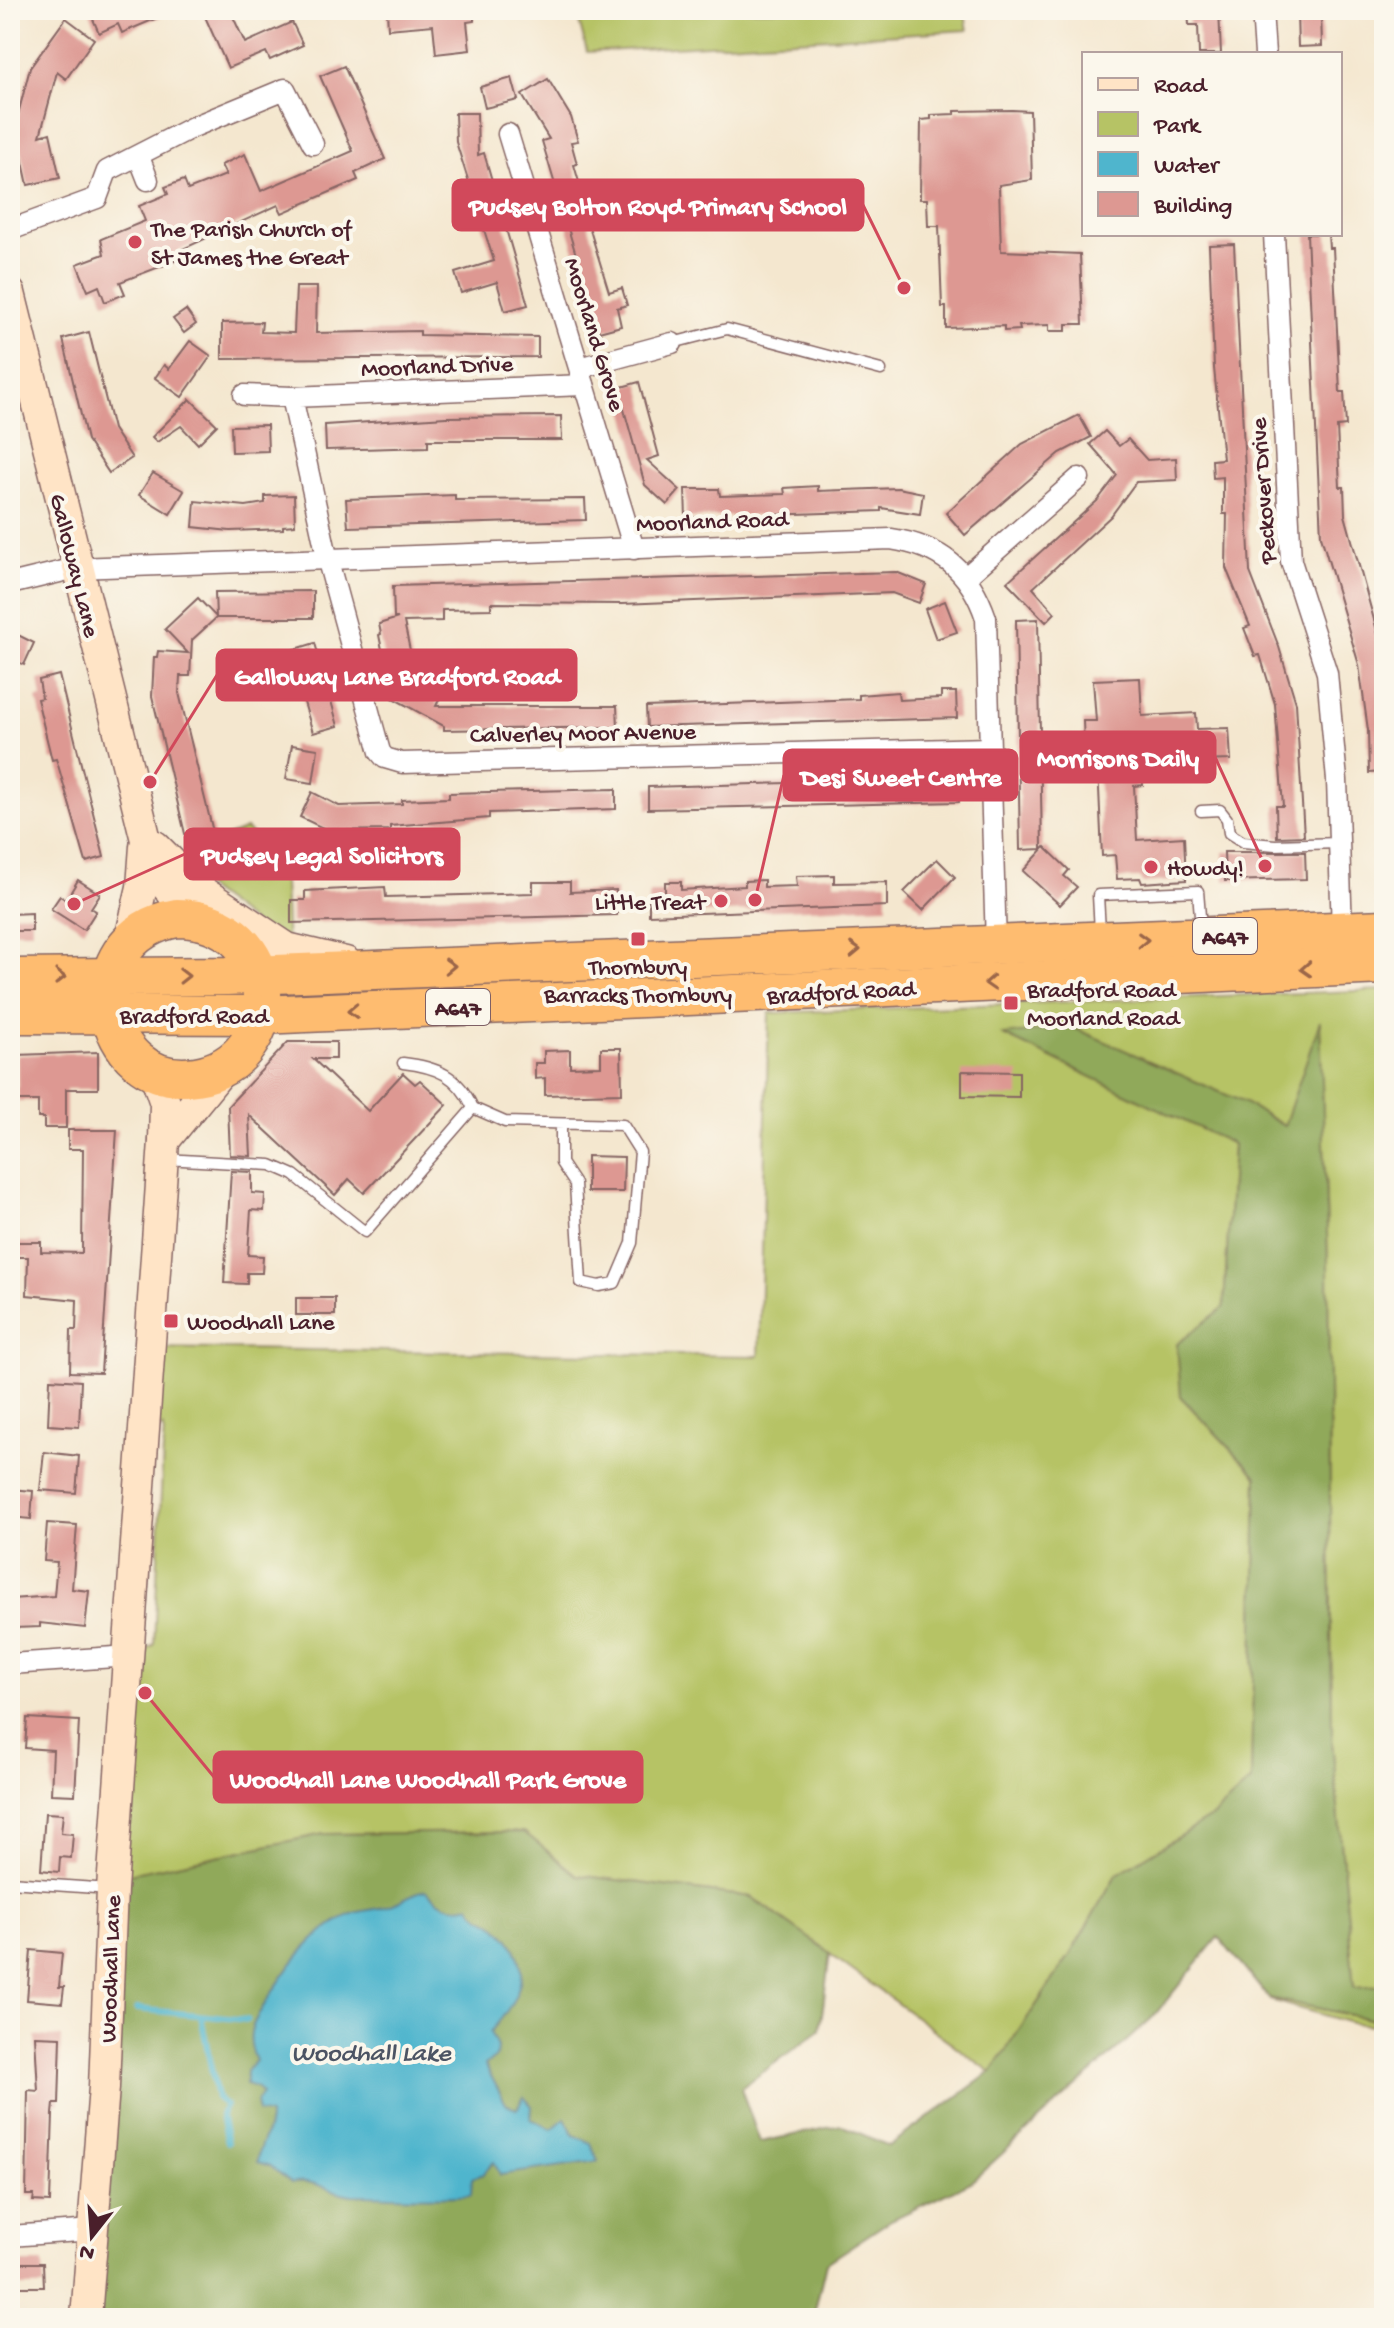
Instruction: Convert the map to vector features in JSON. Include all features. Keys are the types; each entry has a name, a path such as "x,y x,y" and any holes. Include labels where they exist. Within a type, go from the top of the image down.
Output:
{"highway":[{"path":"190,918 217,925 241,940 257,974 261,1015 251,1040 228,1063 196,1076 154,1071 140,1062 116,1036 111,1015 110,977 114,962 130,939 165,920 190,918"},
{"name":"Bradford Road","path":"10,978 257,974 1384,929"},
{"name":"Bradford Road","path":"10,1014 261,1015 1384,965"}],"street":[{"path":"1262,10 1265,52"},
{"path":"10,230 97,198 107,171 193,127 285,89 313,144"},
{"name":"Moorland Grove","path":"508,134 634,549"},
{"path":"139,157 148,180"},
{"name":"Peckover Drive","path":"1274,236 1291,561 1327,673 1334,722 1342,931"},
{"name":"Galloway Lane","path":"10,293 145,836 160,876 190,918"},
{"name":"Moorland Drive","path":"244,395 292,397 582,376 672,343"},
{"path":"292,397 328,561"},
{"path":"966,577 1079,478"},
{"name":"Moorland Road","path":"10,584 76,568 891,539 936,551 966,577 978,596 986,618 996,945"},
{"name":"Calverley Moor Avenue","path":"328,561 380,752 394,762 990,748"},
{"path":"145,836 197,888 287,948 317,957 389,969"},
{"name":"Galloway Lane","path":"130,939 142,887 145,836"},
{"path":"163,1150 228,1063"},
{"name":"Woodhall Lane","path":"86,2318 104,2087 112,1889 163,1150 165,1103 154,1071"},
{"path":"10,1664 130,1656"},
{"path":"10,2236 93,2230"}],"lane":[{"path":"672,343 727,329 881,370"},
{"path":"1201,811 1220,810 1227,819 1229,833 1243,842 1339,843"},
{"path":"403,1063 425,1066 456,1079 473,1108 505,1122 561,1126 623,1125 640,1152 632,1243 615,1283 599,1286 581,1282 575,1184 561,1163 561,1126"},
{"path":"163,1150 271,1165 294,1175 365,1232 473,1108"},
{"path":"10,1882 112,1889"}],"green space":[{"path":"576,10 964,10 968,30 587,52"},
{"path":"246,829 283,861 287,948 169,860"},
{"path":"1384,990 1384,1986 1354,1988 1332,1740 1328,1263 1320,1024 1285,1126 1245,1103 1004,1035 1233,1144 1224,1307 1181,1397 1257,1476 1251,1781 1214,1815 1116,1875 1070,1955 991,2072 752,1897 577,1875 524,1832 324,1834 114,1877 130,1656 154,1645 164,1427 145,1433 148,1348 759,1356 769,1013"},
{"path":"1320,1021 1328,1263 1332,1740 1354,1988 1384,1986 1384,2022 1269,1998 1218,1937 1153,2017 971,2182 891,2220 826,2263 813,2318 86,2318 114,1877 324,1834 524,1832 577,1875 751,1897 830,1953 820,2030 741,2088 760,2142 841,2125 889,2146 991,2072 1070,1955 1116,1875 1214,1815 1251,1781 1257,1476 1181,1397 1177,1344 1224,1307 1233,1144 1003,1035 1072,1027 1245,1103 1284,1126"},
{"path":"1218,1936 1269,1998 1384,2022 1384,2026 1351,2023 1270,2000"}],"water":[{"name":"Woodhall Lake","path":"425,1890 451,1906 470,1905 498,1928 518,1955 520,1981 510,2007 490,2032 497,2047 496,2057 485,2065 506,2104 517,2109 524,2097 532,2106 531,2119 552,2129 565,2118 574,2135 591,2143 598,2161 500,2175 494,2162 483,2174 472,2178 471,2195 353,2195 307,2182 292,2183 270,2166 257,2162 269,2115 258,2112 256,2102 262,2094 256,2087 246,2084 246,2071 256,2061 251,2043 254,2022 293,1962 324,1931 349,1915 391,1905"}],"building":[{"path":"89,10 176,10 122,33 118,24 99,33"},
{"path":"202,10 230,10 245,43 292,22 303,45 270,60 266,52 228,68"},
{"path":"387,10 474,10 474,21 467,22 470,50 436,54 433,25 388,29"},
{"path":"1188,10 1219,10 1221,52 1199,52 1198,25 1189,25"},
{"path":"1321,12 1322,46 1298,47 1297,13"},
{"path":"66,18 94,39 66,79 57,72 40,136 50,133 60,178 28,185 15,126 30,68"},
{"path":"344,66 385,159 355,173 358,180 282,213 278,205 172,254 175,261 120,282 125,294 105,302 99,286 88,291 77,264 104,254 101,239 145,221 139,206 168,194 165,187 184,180 188,190 226,175 221,165 245,154 261,191 353,151 320,76"},
{"path":"512,78 518,100 485,108 480,87"},
{"path":"548,79 571,117 578,141 571,142 577,164 574,165 586,206 583,207 609,292 622,288 627,305 617,308 621,326 599,332 542,141 549,139 522,95"},
{"path":"955,111 1030,111 1032,180 999,185 1001,251 1080,254 1083,324 1066,324 1066,331 1049,331 1049,325 1019,326 1020,330 1004,331 1004,326 946,328 946,307 942,307 939,226 928,226 927,199 920,199 921,120 931,119 931,115 955,114"},
{"path":"455,113 477,113 478,155 484,153 528,305 505,311 497,282 461,293 455,273 494,261 456,142"},
{"path":"1307,236 1328,236 1329,248 1333,248 1340,392 1344,392 1346,426 1337,427 1340,487 1344,487 1345,515 1384,656 1384,772 1369,773 1368,730 1359,665 1321,536"},
{"path":"1234,244 1250,572 1279,647 1296,703 1304,836 1277,837 1276,806 1283,806 1275,704 1260,655 1255,656 1244,628 1250,626 1226,568 1227,514 1223,514 1223,477 1213,478 1212,460 1223,459 1214,368 1209,245"},
{"path":"296,287 317,287 316,333 420,331 420,335 538,337 538,357 222,359 222,323 262,322 261,332 294,333"},
{"path":"186,310 196,324 184,333 173,319"},
{"path":"89,332 113,429 132,458 109,473 87,440 63,339"},
{"path":"190,341 211,356 182,397 155,378 164,365 169,369"},
{"path":"639,382 659,456 647,460 680,490 667,505 645,485 618,388"},
{"path":"190,399 217,425 198,444 181,426 157,442 152,437"},
{"path":"1079,415 1091,437 1060,453 965,535 946,513 1022,444"},
{"path":"561,416 562,440 428,440 428,447 326,450 325,425 446,417"},
{"path":"267,425 268,451 232,452 231,426"},
{"path":"1105,431 1119,446 1128,439 1147,460 1176,458 1177,480 1136,482 1111,516 1033,588 1055,613 1046,622 1007,582 1097,501 1117,475 1090,444"},
{"path":"153,473 184,491 170,514 139,495"},
{"path":"818,486 818,491 898,488 923,493 920,514 881,508 881,511 686,518 685,489 719,489 720,496 785,494 784,488"},
{"path":"294,495 295,525 283,526 283,529 230,531 193,527 195,501 246,506 265,503 265,496"},
{"path":"455,495 455,500 585,499 586,520 348,527 346,499"},
{"path":"896,572 926,584 919,603 892,593 622,604 491,603 491,609 442,610 442,621 404,622 415,674 444,688 436,706 617,706 618,727 444,730 444,726 391,697 407,664 386,669 379,635 379,624 398,618 394,618 393,586"},
{"path":"313,591 313,618 216,618 192,640 190,676 180,676 179,693 214,836 187,842 152,696 154,657 157,657 158,651 188,653 165,629 198,598 216,617 215,592"},
{"path":"945,601 957,632 936,639 925,609"},
{"path":"1038,619 1042,849 1020,850 1016,620"},
{"path":"10,631 34,643 24,665 10,658"},
{"path":"315,643 338,726 313,733 289,651"},
{"path":"59,675 104,857 86,862 56,759 52,760 37,699 42,698 39,680"},
{"path":"1140,678 1142,716 1196,713 1197,729 1229,728 1231,760 1199,761 1200,767 1175,768 1175,763 1142,764 1143,785 1134,786 1137,840 1184,837 1186,880 1142,883 1140,878 1117,879 1115,855 1102,856 1098,766 1085,767 1083,721 1096,721 1093,680"},
{"path":"898,692 899,700 941,698 941,692 956,692 957,718 647,727 646,707 859,699 859,695"},
{"path":"292,745 318,749 313,783 286,779"},
{"path":"959,778 959,802 648,809 648,787"},
{"path":"616,789 616,809 489,813 489,818 390,826 390,830 329,831 300,817 312,792 339,806 402,804 402,800 449,798 449,793"},
{"path":"1045,847 1069,870 1064,876 1077,887 1060,905 1023,871"},
{"path":"1224,852 1305,852 1306,879 1225,881"},
{"path":"937,859 955,877 923,910 904,892"},
{"path":"834,875 834,883 887,882 887,906 649,915 649,893 665,893 665,882 681,882 681,890 745,886 745,881 764,880 764,887 797,886 796,876"},
{"path":"78,880 100,894 91,908 96,911 84,930 51,909 60,896 66,900"},
{"path":"533,882 570,882 570,892 616,890 617,915 291,923 291,900 305,900 305,891 385,887 386,897 533,893"},
{"path":"32,913 32,931 10,931 10,914"},
{"path":"288,1042 336,1042 336,1059 313,1059 368,1111 403,1073 415,1084 420,1080 447,1105 364,1193 349,1179 335,1195 249,1115 251,1156 230,1155 228,1106"},
{"path":"601,1048 621,1048 622,1093 545,1095 545,1078 535,1079 535,1063 544,1063 544,1051 570,1050 570,1067 601,1066"},
{"path":"98,1052 98,1089 66,1089 66,1128 44,1128 44,1118 38,1118 38,1101 18,1101 17,1055"},
{"path":"962,1071 1019,1072 1019,1097 962,1096"},
{"path":"68,1130 117,1130 101,1373 70,1372 71,1330 76,1330 77,1300 27,1295 28,1257 14,1257 14,1242 41,1242 41,1252 82,1253 83,1149 68,1149"},
{"path":"587,1156 624,1157 623,1192 587,1192"},
{"path":"231,1171 252,1172 252,1193 265,1194 264,1211 251,1210 248,1255 263,1256 262,1273 247,1273 247,1284 224,1283"},
{"path":"296,1298 335,1298 335,1315 296,1315"},
{"path":"50,1379 81,1381 79,1427 48,1425"},
{"path":"44,1452 79,1456 76,1493 40,1490"},
{"path":"10,1489 33,1491 31,1519 10,1517"},
{"path":"47,1523 77,1525 72,1589 89,1591 85,1628 40,1623 40,1627 13,1628 11,1599 54,1596 57,1562 44,1561"},
{"path":"27,1718 79,1721 75,1795 51,1794 53,1750 25,1748"},
{"path":"45,1813 63,1814 61,1833 73,1834 71,1858 60,1857 59,1872 41,1870"},
{"path":"31,1950 62,1953 59,1987 64,1987 62,2003 27,2000"},
{"path":"35,2036 61,2037 59,2104 54,2104 53,2114 50,2202 33,2201 34,2195 26,2195 28,2090 38,2091"},
{"path":"16,2263 43,2263 44,2287 17,2287"}],"waterway":[{"path":"137,2009 247,2020"},
{"path":"201,2016 217,2098 226,2105 221,2115 227,2143"}],"place":[{"name":"The Parish Church of St James the Great","path":"135,242"},
{"name":"Pudsey Bolton Royd Primary School","path":"904,288"},
{"name":"Galloway Lane Bradford Road","path":"150,782"},
{"name":"Morrisons Daily","path":"1265,866"},
{"name":"Howdy!","path":"1151,867"},
{"name":"Desi Sweet Centre","path":"755,900"},
{"name":"Little Treat","path":"721,901"},
{"name":"Pudsey Legal Solicitors","path":"74,904"},
{"name":"Thornbury Barracks Thornbury","path":"638,939"},
{"name":"Bradford Road Moorland Road","path":"1011,1003"},
{"name":"Woodhall Lane","path":"171,1321"},
{"name":"Woodhall Lane Woodhall Park Grove","path":"145,1693"}]}
